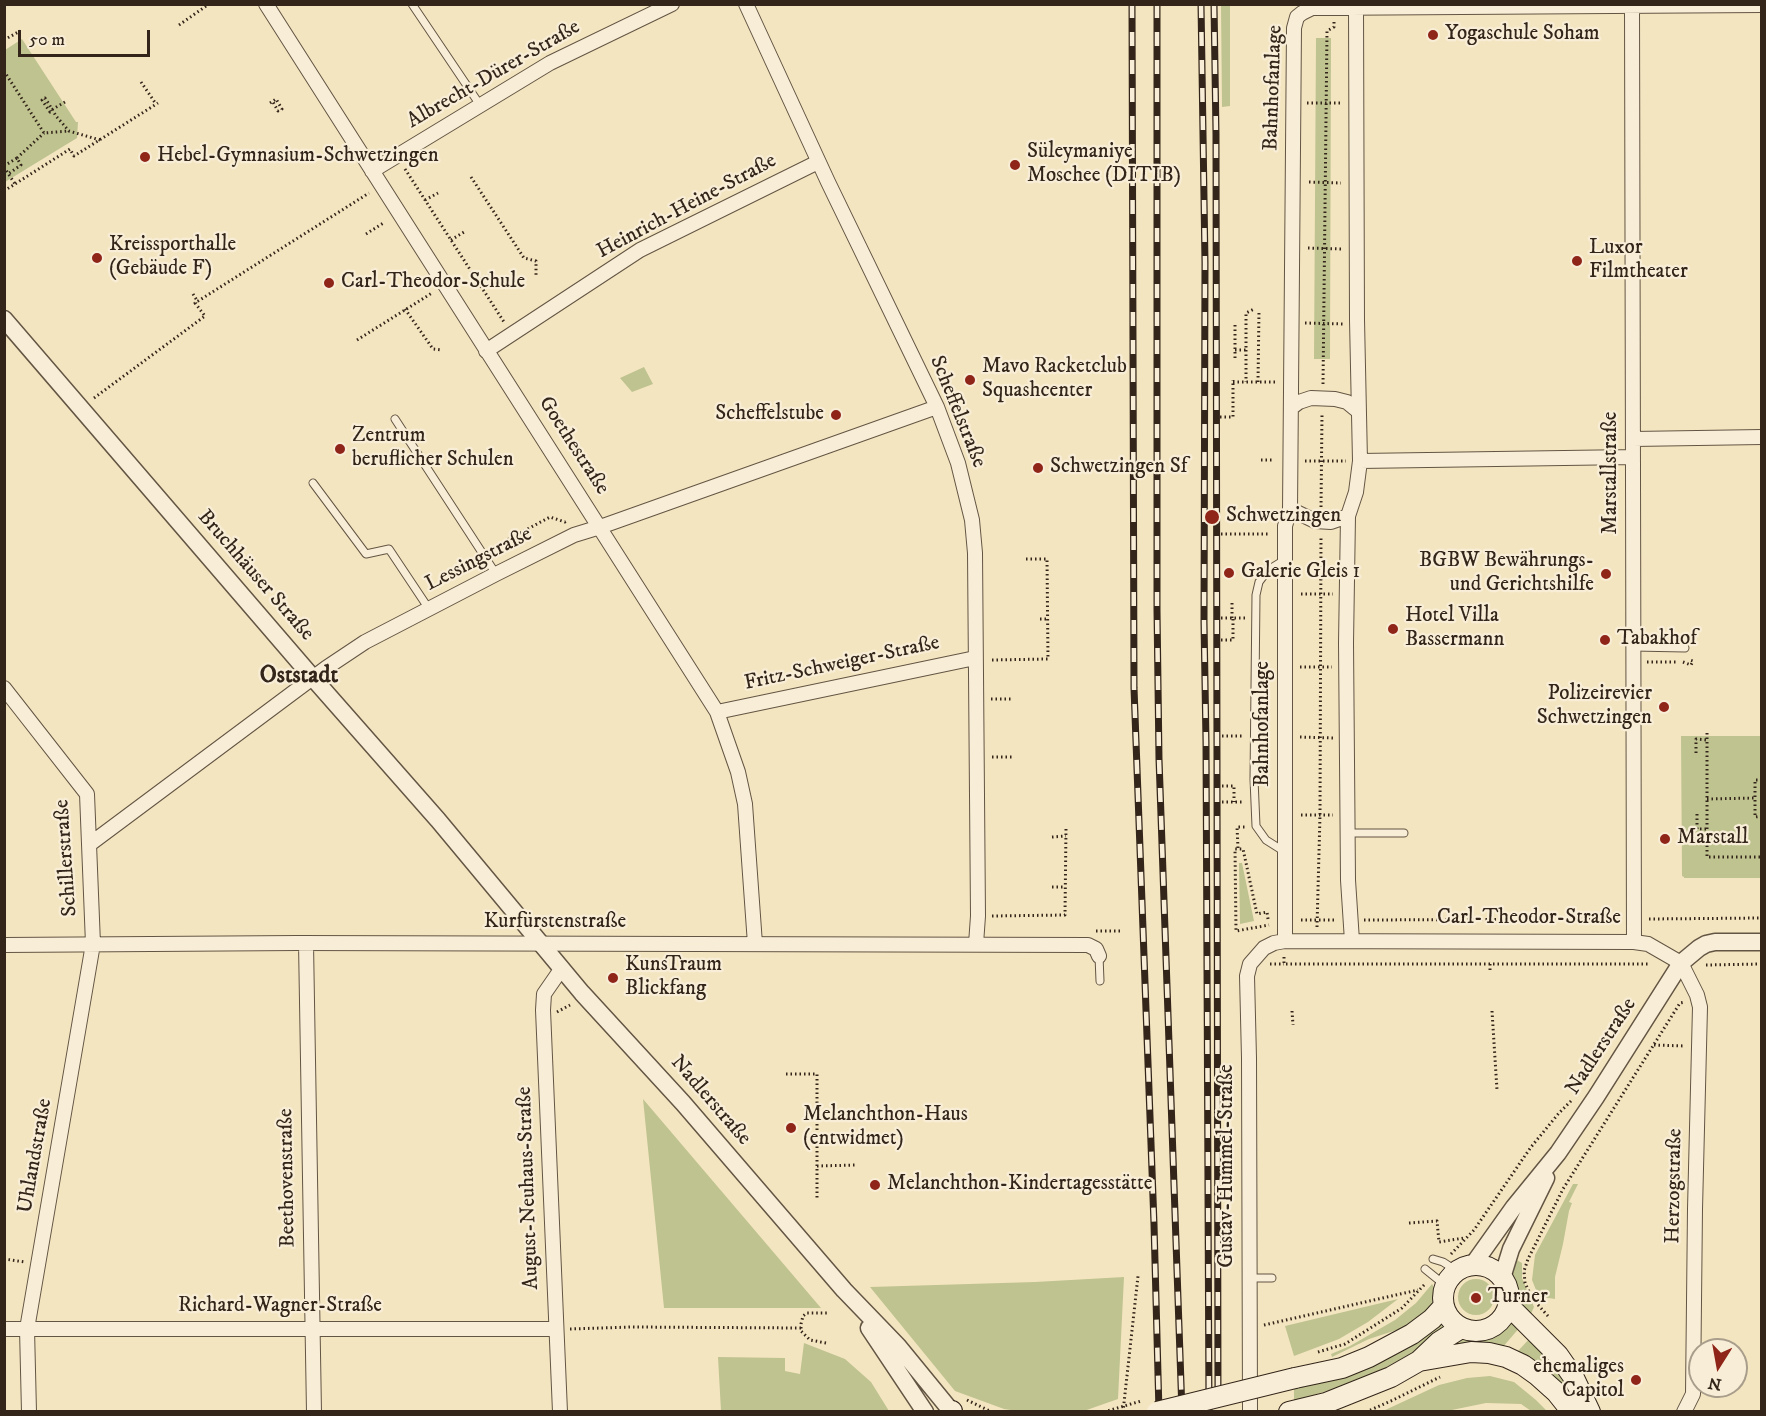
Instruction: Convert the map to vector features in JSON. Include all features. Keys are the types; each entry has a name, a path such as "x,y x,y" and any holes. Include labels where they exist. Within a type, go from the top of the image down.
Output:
{"main road":[{"path":"1483,1266 1502,1278 1509,1296 1505,1314 1498,1322 1481,1331 1471,1331 1461,1328 1450,1319 1444,1306 1443,1296 1457,1269 1483,1266"},
{"path":"1508,1305 1558,1355 1574,1378 1590,1412"},
{"path":"1157,1412 1342,1368 1369,1357 1412,1334 1432,1319 1444,1306"},
{"path":"1292,1411 1326,1403 1391,1377 1419,1361 1439,1342 1461,1328"},
{"path":"1419,1361 1471,1352 1506,1357 1537,1375 1556,1392 1572,1412"}],"street":[{"name":"Goethestraße","path":"266,4 717,712 738,772 745,804 755,944"},
{"name":"Albrecht-Dürer-Straße","path":"372,171 550,63 672,4"},
{"name":"Scheffelstraße","path":"746,4 818,162 937,407 958,464 972,520 975,553 978,916 975,944"},
{"name":"Marstallstraße","path":"1632,5 1634,942"},
{"name":"Bahnhofanlage","path":"1285,940 1285,526 1290,509 1294,27 1297,16 1312,8 1761,5"},
{"path":"1352,941 1348,880 1346,668 1348,516 1356,492 1360,461 1356,8"},
{"name":"Heinrich-Heine-Straße","path":"486,351 640,250 818,162"},
{"name":"Bruchhäuser Straße","path":"4,319 438,820 541,944"},
{"path":"1291,408 1311,398 1335,399 1347,402 1358,411"},
{"name":"Lessingstraße","path":"90,844 364,642 574,535 937,407"},
{"path":"1633,439 1761,437"},
{"path":"1360,461 1632,457"},
{"path":"1290,509 1321,522 1331,522 1348,516"},
{"name":"Fritz-Schweiger-Straße","path":"717,712 975,659"},
{"name":"Schillerstraße","path":"4,688 87,794 93,944"},
{"name":"Carl-Theodor-Straße","path":"1285,940 1634,942 1648,944 1681,963"},
{"name":"Gustav-Hummel-Straße","path":"1250,1412 1247,976 1250,964 1264,948 1285,940"},
{"path":"1681,963 1706,944 1761,942"},
{"name":"Kurfürstenstraße","path":"4,945 306,943 1088,945 1096,949 1099,956"},
{"name":"Beethovenstraße","path":"306,943 314,1412"},
{"name":"Uhlandstraße","path":"29,1412 27,1329 93,944"},
{"name":"Nadlerstraße","path":"541,944 683,1103 844,1290 955,1408"},
{"name":"Nadlerstraße","path":"1457,1269 1514,1207 1558,1154 1681,963"},
{"name":"Herzogstraße","path":"1681,963 1700,1007 1693,1394 1684,1412"},
{"name":"August-Neuhaus-Straße","path":"560,1412 543,1010 544,994 562,968"},
{"name":"Nadlerstraße","path":"1502,1278 1510,1249 1558,1154"},
{"name":"Nadlerstraße","path":"844,1290 925,1412"},
{"name":"Richard-Wagner-Straße","path":"4,1329 556,1329"}],"lane":[{"path":"412,4 480,105"},
{"path":"395,419 496,574"},
{"path":"313,483 366,554 389,549 429,609"},
{"path":"1285,852 1266,840 1256,826 1254,779 1256,595 1259,582 1268,570 1286,560"},
{"path":"1633,655 1685,648"},
{"path":"1347,833 1404,833"},
{"path":"1099,956 1100,981"},
{"path":"1433,1259 1457,1269"},
{"path":"1425,1269 1457,1269"},
{"path":"1249,1278 1272,1278"}],"path":[{"path":"179,25 209,4"},
{"path":"1317,941 1327,31 1334,27 1335,8"},
{"path":"4,40 20,31"},
{"path":"4,71 44,133"},
{"path":"4,191 70,149 74,156 157,103 141,82"},
{"path":"53,109 65,102 50,113 40,99 45,96 53,109 69,131"},
{"path":"1315,103 1328,103"},
{"path":"15,184 4,166 17,158 44,133 69,131 100,140"},
{"path":"396,156 512,334"},
{"path":"8,174 21,165 17,158"},
{"path":"471,177 524,258 536,261 536,275"},
{"path":"1315,183 1330,183"},
{"path":"96,397 205,316 195,303 381,186"},
{"path":"425,200 438,193"},
{"path":"366,234 385,222"},
{"path":"451,240 464,232"},
{"path":"1315,248 1330,249"},
{"path":"477,281 490,274"},
{"path":"357,340 444,285"},
{"path":"193,294 198,302"},
{"path":"405,309 433,349 442,350"},
{"path":"1246,382 1246,313 1254,309"},
{"path":"1258,382 1259,311"},
{"path":"1235,323 1235,358"},
{"path":"1314,323 1330,324"},
{"path":"1235,350 1246,350"},
{"path":"1220,417 1233,417 1233,381 1291,382"},
{"path":"1290,460 1360,461"},
{"path":"482,553 550,517 565,522 574,517"},
{"path":"1221,534 1285,534"},
{"path":"975,659 1048,659 1047,559 1026,559"},
{"path":"1286,593 1347,594"},
{"path":"1221,640 1233,640 1232,603"},
{"path":"1221,618 1246,618"},
{"path":"1040,619 1048,619"},
{"path":"1633,655 1685,662 1691,665 1690,660"},
{"path":"1285,667 1346,668"},
{"path":"975,699 1013,699"},
{"path":"1707,733 1707,857 1761,857"},
{"path":"1222,736 1244,736"},
{"path":"1285,737 1347,738"},
{"path":"1696,753 1696,740 1707,740"},
{"path":"976,758 1014,757"},
{"path":"1761,780 1755,780 1755,817 1761,816"},
{"path":"1222,786 1234,786 1233,802 1222,802"},
{"path":"1755,793 1761,792"},
{"path":"1707,799 1755,798"},
{"path":"1755,805 1761,805"},
{"path":"1286,814 1347,816"},
{"path":"1697,814 1697,829 1707,829"},
{"path":"978,916 1065,915 1066,828"},
{"path":"1237,833 1238,848 1235,849 1236,931 1269,923 1267,912 1257,914 1243,849 1238,848"},
{"path":"1052,837 1066,836"},
{"path":"1052,887 1065,887"},
{"path":"1285,920 1761,918"},
{"path":"1285,940 1284,964 1287,964 1288,971"},
{"path":"1287,964 1650,964 1654,970"},
{"path":"1490,964 1490,972"},
{"path":"1544,1312 1532,1298 1525,1283 1524,1271 1528,1258 1563,1188 1680,1003 1686,1001 1703,979 1703,970 1707,965 1761,964"},
{"path":"1292,1011 1293,1025"},
{"path":"1492,1011 1497,1090"},
{"path":"1654,1046 1699,1047"},
{"path":"786,1074 817,1074 817,1199"},
{"path":"1457,1269 1466,1238 1474,1230 1531,1147 1558,1113 1575,1097"},
{"path":"817,1166 856,1165"},
{"path":"1409,1223 1437,1221 1439,1242 1466,1238"},
{"path":"1123,1412 1138,1276"},
{"path":"1249,1328 1420,1290 1402,1308 1345,1344 1314,1354"},
{"path":"826,1313 807,1313 803,1316 801,1328 804,1336 810,1340 826,1343"},
{"path":"556,1329 801,1328"},
{"path":"1365,1412 1444,1375"},
{"path":"955,1408 992,1412"}],"green space":[{"path":"1221,5 1230,5 1230,106 1222,107"},
{"path":"1316,38 1331,38 1330,359 1314,359"},
{"path":"22,39 78,122 77,138 5,182 5,50"},
{"path":"644,367 653,384 632,392 620,378"},
{"path":"1681,736 1761,736 1761,878 1684,878 1682,876"},
{"path":"1239,863 1242,863 1254,921 1240,924"},
{"path":"643,1099 821,1308 664,1308"},
{"path":"1573,1184 1578,1184 1569,1202 1572,1203 1555,1277 1555,1299 1542,1297 1532,1280 1535,1255"},
{"path":"1515,1259 1522,1263 1522,1278 1534,1307 1530,1316 1518,1299 1512,1271"},
{"path":"1124,1277 1118,1399 1081,1412 1004,1409 955,1391 870,1287 1035,1282"},
{"path":"1476,1279 1489,1284 1494,1297 1489,1310 1476,1315 1463,1310 1458,1297 1463,1284"},
{"path":"1432,1284 1436,1295 1434,1304 1415,1324 1369,1339 1332,1357 1331,1354 1350,1346 1395,1320 1416,1303"},
{"path":"1398,1299 1368,1322 1339,1339 1294,1356 1285,1326"},
{"path":"1511,1319 1521,1326 1502,1348 1450,1348 1449,1343 1457,1339 1490,1337 1500,1331"},
{"path":"1442,1322 1446,1330 1414,1352 1383,1369 1346,1385 1294,1401 1294,1388"},
{"path":"1532,1336 1551,1357 1585,1411 1551,1374 1533,1360 1517,1352"},
{"path":"804,1343 845,1359 871,1382 889,1411 721,1411 718,1357 785,1358 785,1371 800,1374"},
{"path":"1490,1376 1514,1382 1547,1411 1531,1411 1521,1404 1486,1403 1447,1411 1383,1411 1439,1385 1467,1378"}],"railway":[{"path":"1132,4 1134,688 1159,1412"},
{"path":"1157,4 1159,759 1182,1412"},
{"path":"1201,4 1205,263 1204,622 1209,1412"},
{"path":"1214,4 1218,1402"}],"place":[{"name":"Yogaschule Soham","path":"1433,35"},
{"name":"Hebel-Gymnasium-Schwetzingen","path":"145,157"},
{"name":"Süleymaniye Moschee (DITIB)","path":"1015,165"},
{"name":"Kreissporthalle (Gebäude F)","path":"97,258"},
{"name":"Luxor Filmtheater","path":"1577,261"},
{"name":"Carl-Theodor-Schule","path":"329,283"},
{"name":"Mavo Racketclub Squashcenter","path":"970,380"},
{"name":"Scheffelstube","path":"836,415"},
{"name":"Zentrum beruflicher Schulen","path":"340,449"},
{"name":"Schwetzingen Sf","path":"1038,468"},
{"name":"Schwetzingen","path":"1212,517"},
{"name":"Galerie Gleis 1","path":"1229,573"},
{"name":"BGBW Bewährungs- und Gerichtshilfe","path":"1606,574"},
{"name":"Hotel Villa Bassermann","path":"1393,629"},
{"name":"Tabakhof","path":"1605,640"},
{"name":"Polizeirevier Schwetzingen","path":"1664,707"},
{"name":"Marstall","path":"1665,839"},
{"name":"KunsTraum Blickfang","path":"613,978"},
{"name":"Melanchthon-Haus (entwidmet)","path":"791,1128"},
{"name":"Melanchthon-Kindertagesstätte","path":"875,1185"},
{"name":"Turner","path":"1476,1298"},
{"name":"ehemaliges Capitol","path":"1636,1380"}],"district":[{"name":"Oststadt","path":"299,677"}]}
